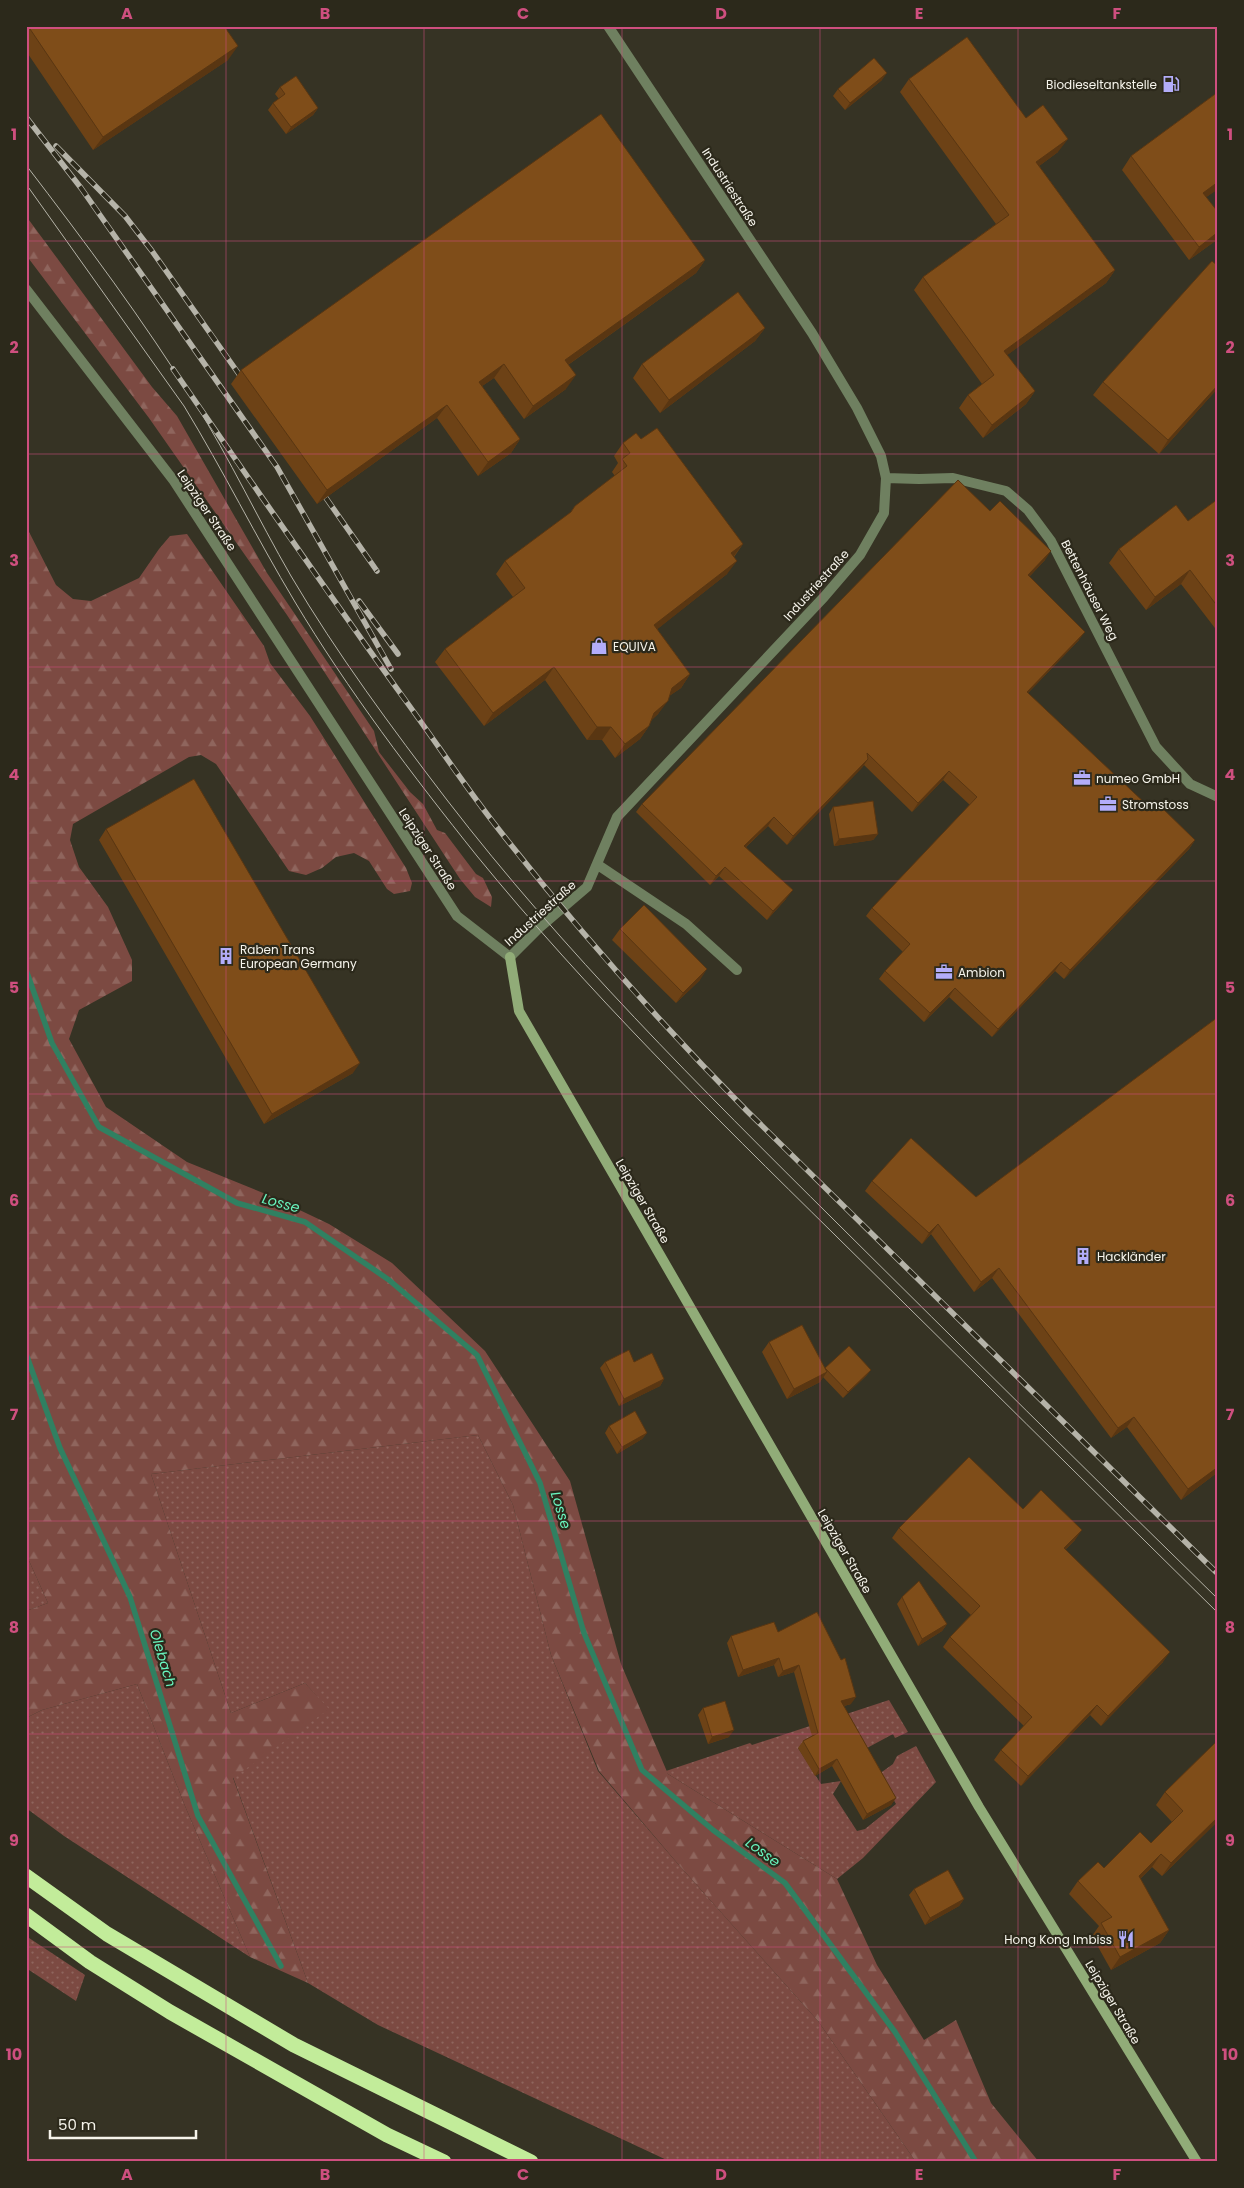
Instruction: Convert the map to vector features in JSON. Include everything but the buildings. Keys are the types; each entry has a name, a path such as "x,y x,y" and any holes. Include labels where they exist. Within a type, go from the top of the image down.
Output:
{"highway":[{"path":"26,1876 106,1934 294,2045 531,2162"},
{"path":"26,1916 90,1962 170,2012 387,2135 444,2162"}],"street":[{"name":"Industriestraße","path":"510,957 539,928 587,887 617,817 824,597 860,555 884,513 886,478 881,456 857,408 812,333 608,26"},
{"name":"Leipziger Straße","path":"26,289 174,481 456,916 510,957 519,1011 974,1799 1197,2162"},
{"name":"Bettenhäuser Weg","path":"886,478 919,480 953,478 1006,491 1028,510 1051,541 1156,748 1190,784 1218,797"},
{"path":"598,865 686,924 737,970"}],"green space":[{"path":"26,216 152,387 177,416 267,573 374,731 379,752 410,792 423,804 437,830 445,833 476,874 483,878 492,897 491,907 475,897 460,879 287,615 149,418 26,255"},
{"path":"26,526 56,585 73,599 91,601 139,578 170,536 187,534 264,646 270,663 310,716 406,868 412,883 410,891 394,894 387,889 369,861 354,853 336,857 322,868 306,875 289,871 216,764 201,755 189,757 73,824 70,840 79,867 108,907 132,960 132,981 79,1010 69,1039 106,1107 187,1162 268,1195 329,1224 392,1263 485,1351 570,1481 621,1664 668,1774 837,1879 877,1965 924,2040 956,2020 991,2103 1039,2162 916,2162 818,2021 678,1864 599,1771 551,1655 513,1505 478,1435 151,1474 231,1713 305,1683 329,1709 233,1778 308,1983 250,1957 185,1806 137,1684 42,1710 26,1718 26,1611 48,1603 26,1554"},
{"path":"478,1435 513,1505 551,1655 598,1771 818,2021 916,2162 671,2162 378,2025 308,1983 233,1777 328,1709 305,1683 231,1713 151,1474"},
{"path":"26,1554 48,1603 26,1611"},
{"path":"137,1684 185,1806 250,1957 64,1836 26,1808 26,1718 42,1710"},
{"path":"889,1700 908,1732 895,1738 893,1734 867,1748 798,1748 821,1784 841,1781 833,1794 857,1831 865,1829 896,1804 879,1774 893,1764 897,1756 916,1746 936,1782 863,1858 837,1879 666,1771 750,1743 752,1745"},
{"path":"26,1936 85,1975 76,2001 26,1968"}],"waterway":[{"name":"Losse","path":"26,970 52,1043 99,1127 237,1203 305,1222 389,1280 477,1355 540,1483 584,1633 642,1770 713,1830 785,1883 895,2032 976,2162"},
{"name":"Olebach","path":"26,1354 60,1448 130,1597 198,1816 281,1966"}],"tram line":[{"path":"26,165 114,282 176,372 220,446 291,576 346,662 406,746 492,856 586,965 684,1069 836,1222 1218,1599"},
{"path":"26,184 184,406 281,578 336,667 405,763 477,856 562,955 696,1097 1218,1613"}],"railway":[{"path":"26,117 81,188 277,467 391,669"},
{"path":"56,146 125,216 241,377"},
{"path":"173,369 316,575 475,798 529,868 589,939 651,1010 747,1111 1218,1574"},
{"path":"326,498 377,571"},
{"path":"359,601 398,654"}],"place":[{"name":"Biodieseltankstelle","path":"1171,84"},
{"name":"EQUIVA","path":"599,646"},
{"name":"numeo GmbH","path":"1082,778"},
{"name":"Stromstoss","path":"1108,804"},
{"name":"Raben Trans European Germany","path":"226,956"},
{"name":"Ambion","path":"944,972"},
{"name":"Hackländer","path":"1083,1256"},
{"name":"Hong Kong Imbiss","path":"1126,1939"}]}
